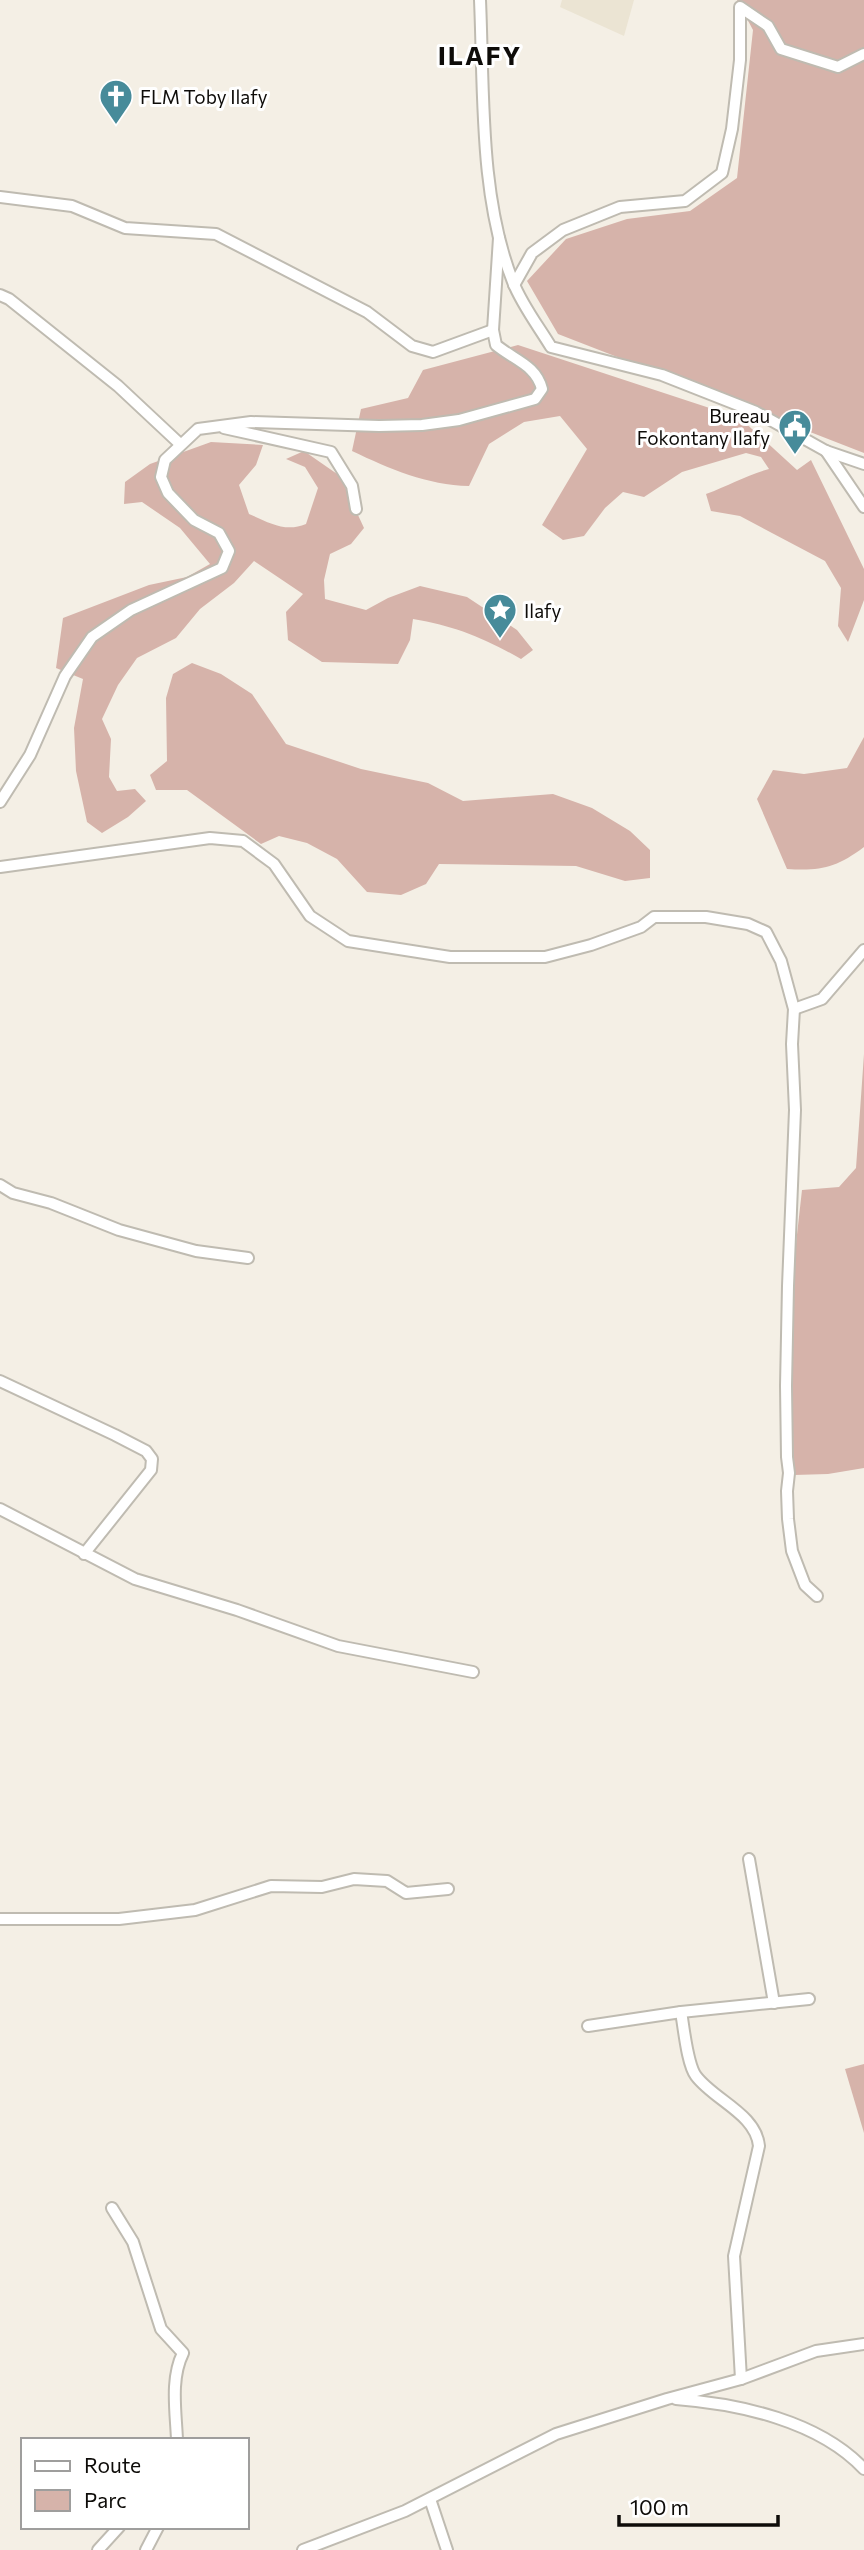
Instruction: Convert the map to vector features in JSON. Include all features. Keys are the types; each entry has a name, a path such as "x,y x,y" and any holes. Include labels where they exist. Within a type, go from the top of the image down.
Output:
{"street":[{"path":"480,0 487,164 499,238 513,285 551,347 662,375 756,412 826,451 864,464"},
{"path":"513,285 532,253 563,230 620,208 685,201 722,173 734,115 740,60 740,7 768,26 781,49 838,67 864,54"},
{"path":"0,197 72,206 125,228 216,234 367,312 412,346 433,352 493,330"},
{"path":"0,802 30,755 65,676 92,637 131,610 222,568 229,551 219,533 194,520 168,493 162,477 164,460 198,429 251,422 422,425 459,420 535,399 541,389 539,377 496,345 493,330 499,238"},
{"path":"0,295 9,299 118,386 180,444"},
{"path":"215,425 331,452 352,486 356,509"},
{"path":"826,451 864,507"},
{"path":"0,867 210,838 243,841 274,864 310,916 348,941 450,957 545,957 591,945 641,927 654,917 706,917 766,932 780,961 793,1009 795,1110 788,1286 787,1491 792,1551 805,1585 817,1596"},
{"path":"793,1009 822,999 864,950"},
{"path":"0,1185 13,1193 51,1203 119,1230 195,1251 248,1258"},
{"path":"0,1381 115,1435 146,1451 152,1459 151,1469 84,1554"},
{"path":"0,1508 135,1579 338,1646 474,1672"},
{"path":"749,1859 774,2003"},
{"path":"0,1919 119,1919 194,1910 271,1886 322,1888 355,1879 387,1881 407,1893 448,1889"},
{"path":"588,2026 681,2012 810,1999"},
{"path":"681,2012 694,2073 709,2090 748,2121 758,2133 759,2146 734,2256 741,2379"},
{"path":"112,2208 133,2242 161,2329 183,2353 177,2365 174,2408 177,2438"},
{"path":"303,2550 430,2499 556,2434 741,2379 816,2351 864,2344"},
{"path":"667,2399 714,2402 763,2413 818,2435 848,2451 864,2469"},
{"path":"430,2499 447,2550"},
{"path":"98,2550 117,2529"},
{"path":"146,2550 157,2529"}],"shaded area":[{"path":"562,0 634,0 624,36 560,7"}],"green space":[{"path":"737,0 864,0 864,453 558,334 527,281 566,239 627,219 690,211 737,178 753,30"},
{"path":"518,345 740,418 797,470 811,460 864,569 864,600 848,642 838,626 841,588 825,561 740,516 711,511 706,494 769,469 761,457 746,453 682,472 644,497 623,492 605,508 584,536 563,540 542,525 587,449 560,416 524,422 489,444 469,486 424,479 395,470 352,451 361,409 408,398 423,370"},
{"path":"211,442 263,445 256,465 239,485 249,514 284,527 306,524 318,488 305,467 286,459 304,451 340,476 364,528 351,544 330,554 324,580 325,599 366,610 420,586 467,597 517,630 533,650 521,659 469,634 413,619 410,640 398,664 322,662 288,640 286,612 303,594 254,561 234,583 200,609 176,638 137,658 118,685 102,719 111,739 109,777 117,791 135,789 146,801 128,817 102,833 87,822 76,771 74,728 83,679 56,668 63,618 149,585 187,577 210,564 180,528 142,502 124,504 125,482 150,464"},
{"path":"192,663 221,674 252,694 286,744 361,769 428,783 463,801 553,794 592,808 630,831 650,850 650,878 625,881 576,866 439,864 426,884 401,895 367,892 337,859 307,843 279,836 261,844 187,790 156,790 150,775 167,761 166,698 173,674"},
{"path":"864,737 864,847 845,860 828,867 787,869 757,799 773,770 804,774 847,768"},
{"path":"864,1054 864,1468 828,1474 794,1475 789,1451 792,1279 802,1190 839,1187 856,1168"},
{"path":"864,2064 864,2133 845,2069"}],"place":[{"name":"FLM Toby Ilafy","path":"116,126"},
{"name":"Bureau Fokontany Ilafy","path":"795,456"},
{"name":"Ilafy","path":"500,640"}],"district":[{"name":"ILAFY","path":"480,54"}]}
